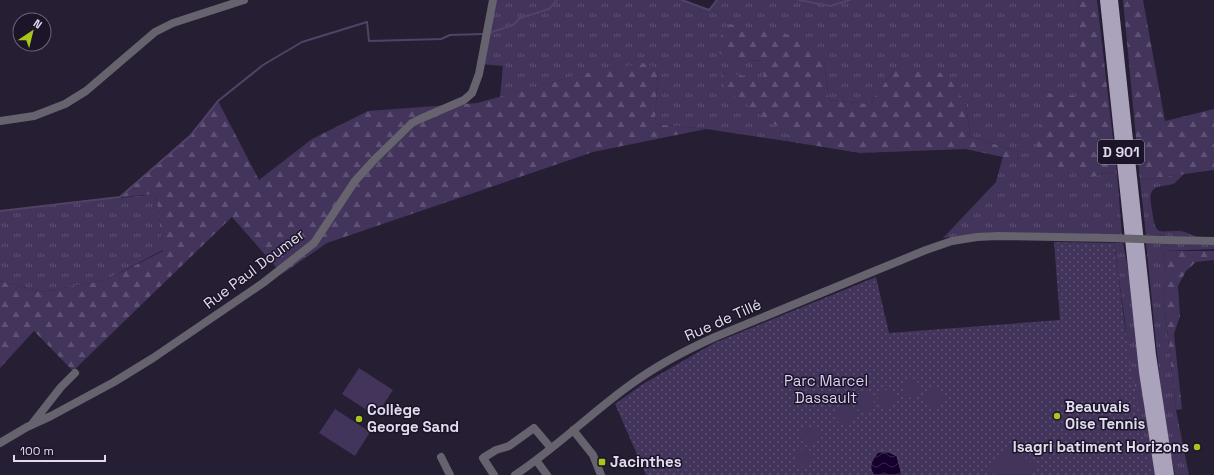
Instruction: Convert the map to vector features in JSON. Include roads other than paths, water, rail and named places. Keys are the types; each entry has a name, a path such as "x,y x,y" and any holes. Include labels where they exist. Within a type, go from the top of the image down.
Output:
{"main road":[{"name":"D 901","path":"1105,0 1144,372 1160,475"},
{"name":"D 901","path":"1113,0 1151,355 1169,475"}],"street":[{"path":"0,121 34,116 65,104 86,91 155,32 173,23 244,0"},
{"name":"Rue Paul Doumer","path":"0,443 32,424 51,416 102,389 149,361 256,289 314,243 355,181 412,123 464,100 472,93 479,74 493,0"},
{"name":"Rue de Tillé","path":"515,475 637,380 699,345 914,255 944,244 968,238 1006,235 1214,241"},
{"path":"32,424 61,387 75,373"},
{"path":"494,475 483,458 496,450 509,446 534,428 551,448"},
{"path":"573,430 593,455 601,475"},
{"path":"440,457 450,475"},
{"path":"536,460 548,475"}],"water":[{"path":"878,452 889,452 897,456 902,475 874,475 871,466"}],"waterway":[{"path":"489,33 513,25 520,18 549,9 557,0"},
{"path":"682,0 709,10 717,0"},
{"path":"799,0 830,6 850,0"},
{"path":"0,211 120,197 190,136 218,101 263,65 302,42 367,22 369,41 441,39 450,35 483,34"}],"place":[{"name":"Beauvais Oise Tennis","path":"1057,416"},
{"name":"Collège George Sand","path":"359,419"},
{"name":"Isagri batiment Horizons","path":"1197,447"},
{"name":"Jacinthes","path":"602,462"}],"park label":[{"name":"Parc Marcel Dassault","path":"826,390"}]}
